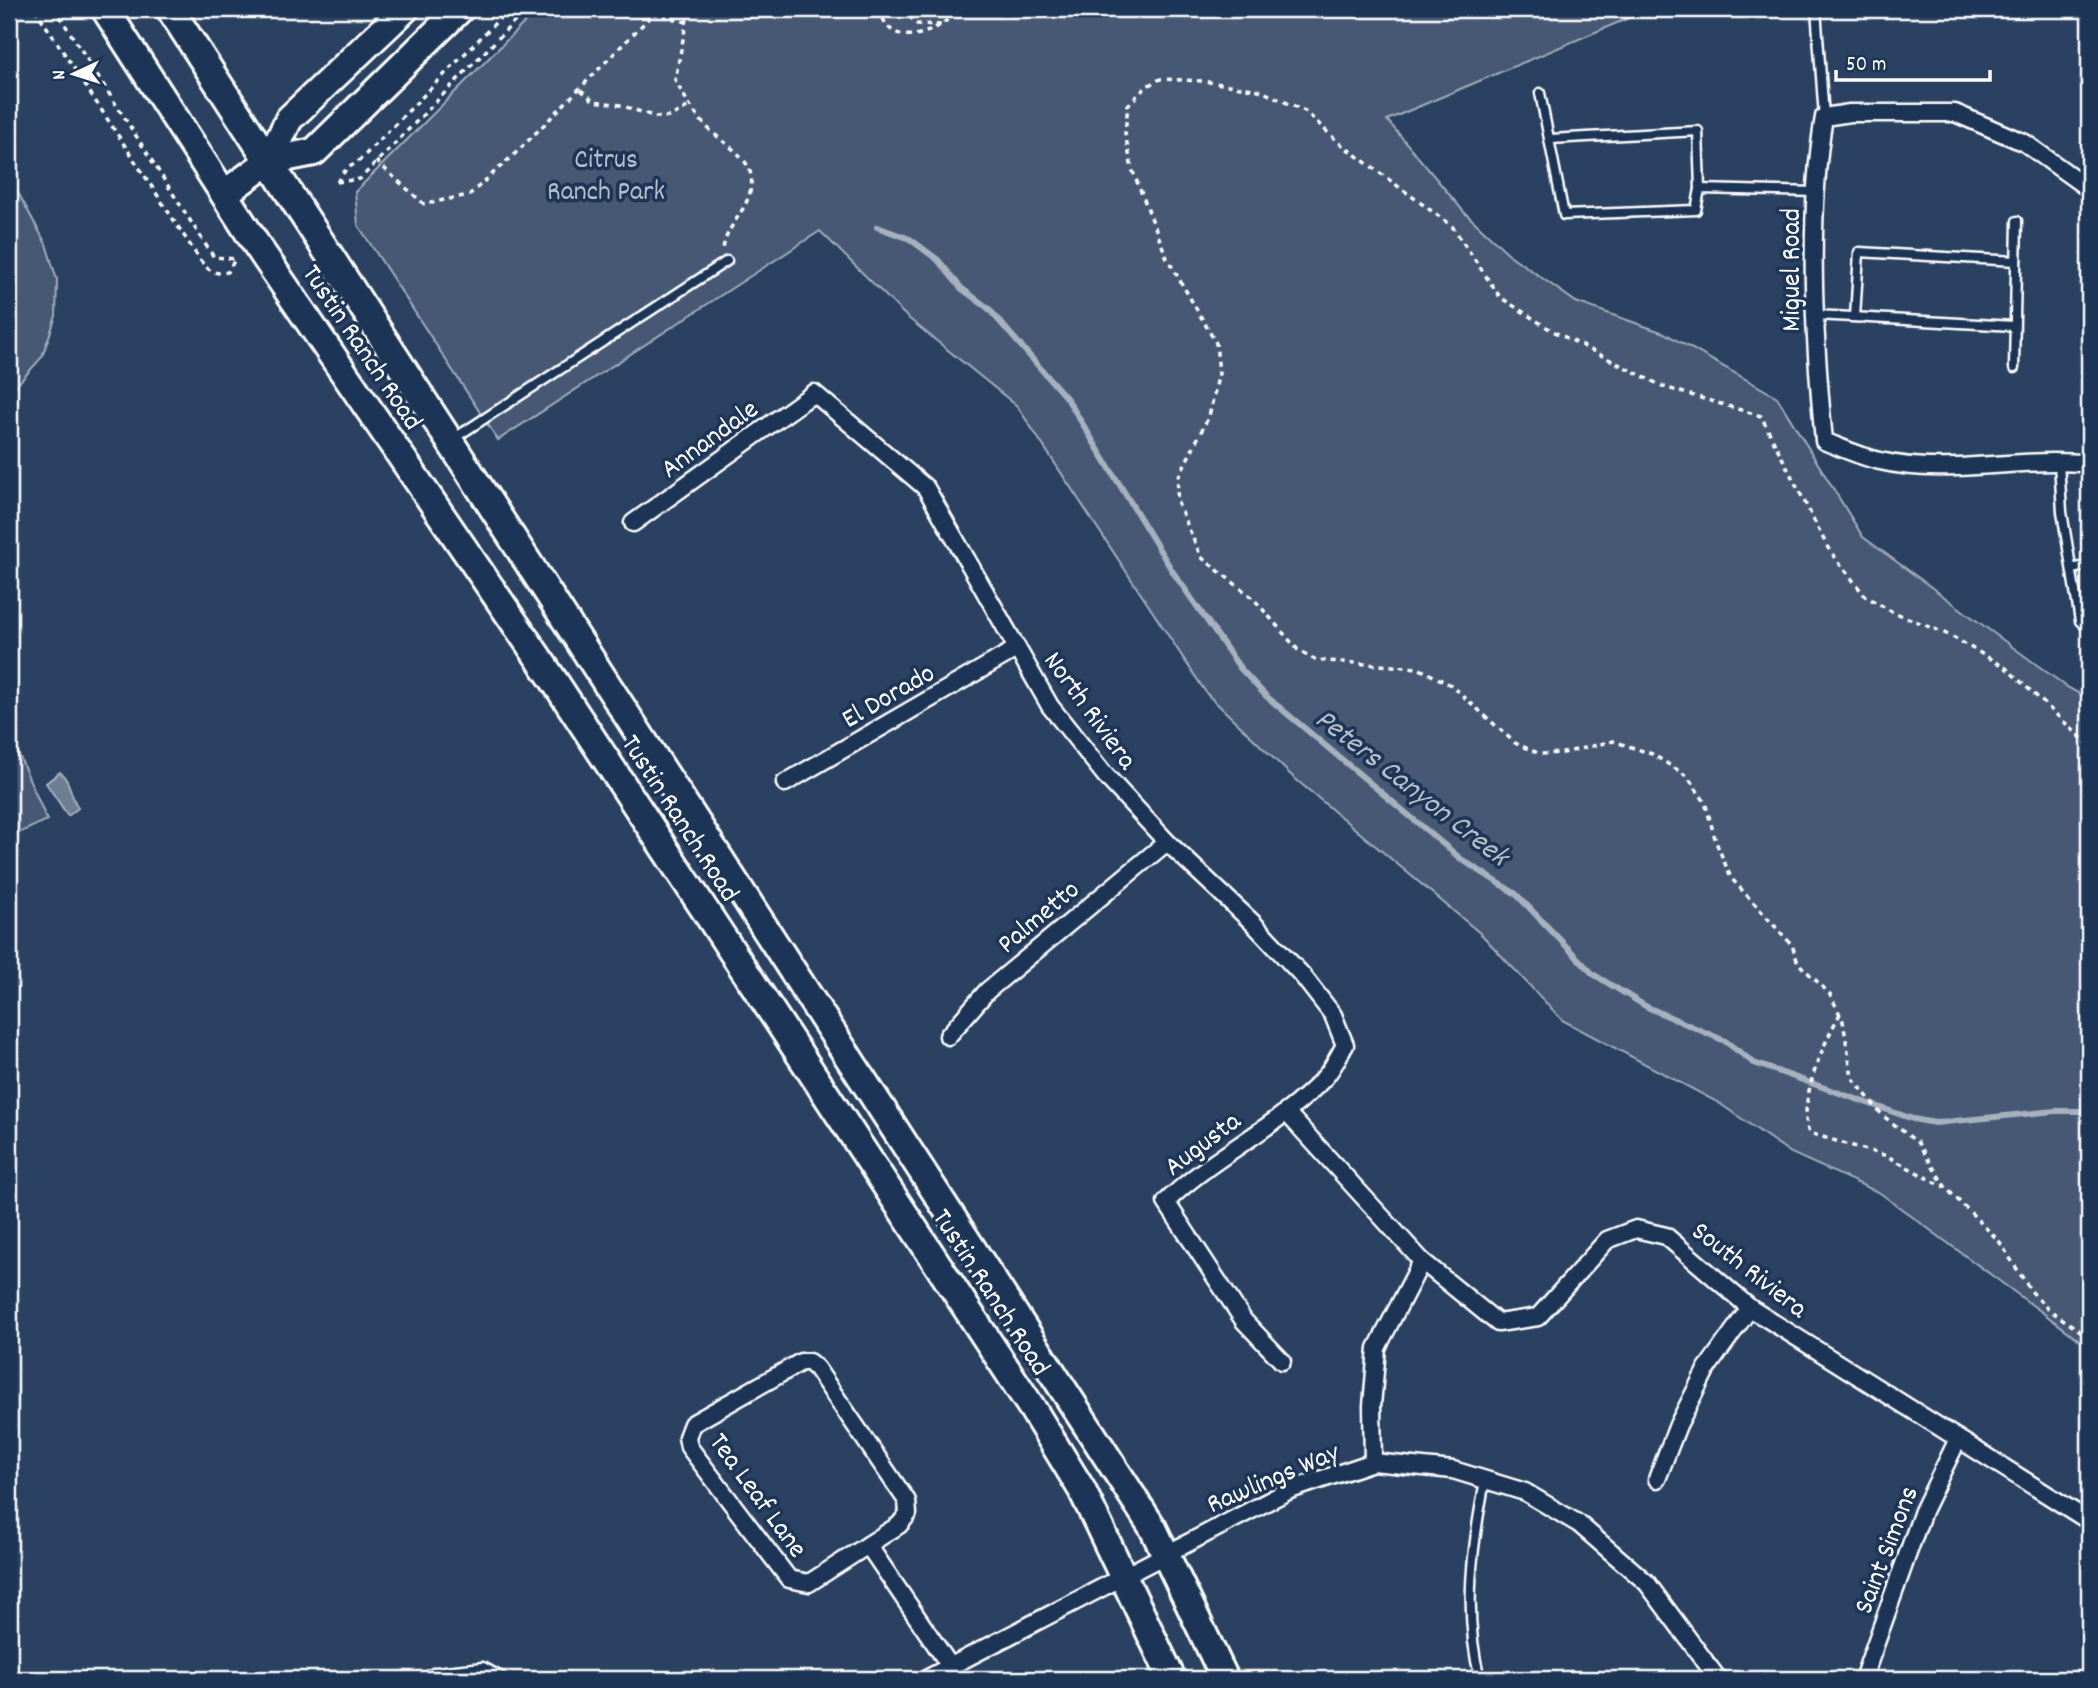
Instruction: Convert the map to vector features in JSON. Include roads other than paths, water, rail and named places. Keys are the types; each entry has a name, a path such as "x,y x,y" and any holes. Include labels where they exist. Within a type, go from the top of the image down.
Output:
{"main road":[{"name":"Tustin Ranch Road","path":"105,9 223,194 555,682 1032,1408 1082,1490 1125,1574 1172,1679"},
{"name":"Tustin Ranch Road","path":"170,9 1145,1516 1166,1552 1225,1679"},
{"path":"269,161 289,120 405,9"},
{"path":"223,194 269,161 314,152 460,9"}],"street":[{"path":"1824,117 1850,113 1955,113 2025,143 2089,189"},
{"name":"Miguel Road","path":"1824,117 1816,192 1815,347 1824,441 1879,461 1905,465 1974,466 2017,461 2089,464"},
{"name":"Annandale","path":"633,523 814,393"},
{"name":"North Riviera","path":"814,393 926,488 1050,706 1105,775 1167,842 1253,923 1302,975 1333,1015 1345,1045"},
{"name":"El Dorado","path":"785,783 1016,649"},
{"name":"Palmetto","path":"948,1036 987,990 1167,842"},
{"name":"Augusta","path":"1282,1362 1244,1321 1166,1202 1189,1179 1286,1112 1327,1076 1345,1045"},
{"name":"South Riviera","path":"1286,1112 1422,1262 1498,1323 1538,1317 1607,1240 1636,1229 1666,1236 1750,1308 2089,1521"},
{"path":"1373,1462 1372,1406 1377,1348 1422,1262"},
{"path":"1657,1479 1678,1425 1707,1368 1750,1308"},
{"name":"Tea Leaf Lane","path":"809,1362 907,1501 908,1514 899,1525 868,1545 809,1583 789,1579 689,1447 687,1437 692,1424 794,1366 809,1362"},
{"name":"Saint Simons","path":"1863,1679 1923,1511 1958,1439"},
{"name":"Rawlings Way","path":"926,1679 1085,1600 1166,1552 1290,1490 1373,1462 1453,1470 1525,1492 1579,1524 1647,1583 1718,1679"},
{"path":"868,1545 950,1666"}],"lane":[{"path":"1816,9 1824,117"},
{"path":"1540,93 1564,215 1696,210 1700,189 1698,131 1550,139"},
{"path":"1700,189 1816,192"},
{"path":"2014,368 2017,221"},
{"path":"1855,317 1859,252 2016,261"},
{"path":"450,441 727,261"},
{"path":"1816,315 2014,326"},
{"path":"2059,462 2062,512 2080,621 2089,629"},
{"path":"2071,569 2089,565"},
{"path":"1480,1679 1472,1629 1470,1585 1471,1552 1485,1480"},
{"path":"423,1679 435,1672 484,1667 505,1679"}],"waterway":[{"name":"Peters Canyon Creek","path":"877,227 910,239 938,260 961,288 988,308 1068,400 1173,572 1240,668 1266,696 1461,859 1516,894 1593,974 1647,1007 1725,1041 1754,1063 1913,1119 1935,1123 2055,1111 2089,1111"}],"park label":[{"name":"Citrus Ranch Park","path":"606,173"}]}
